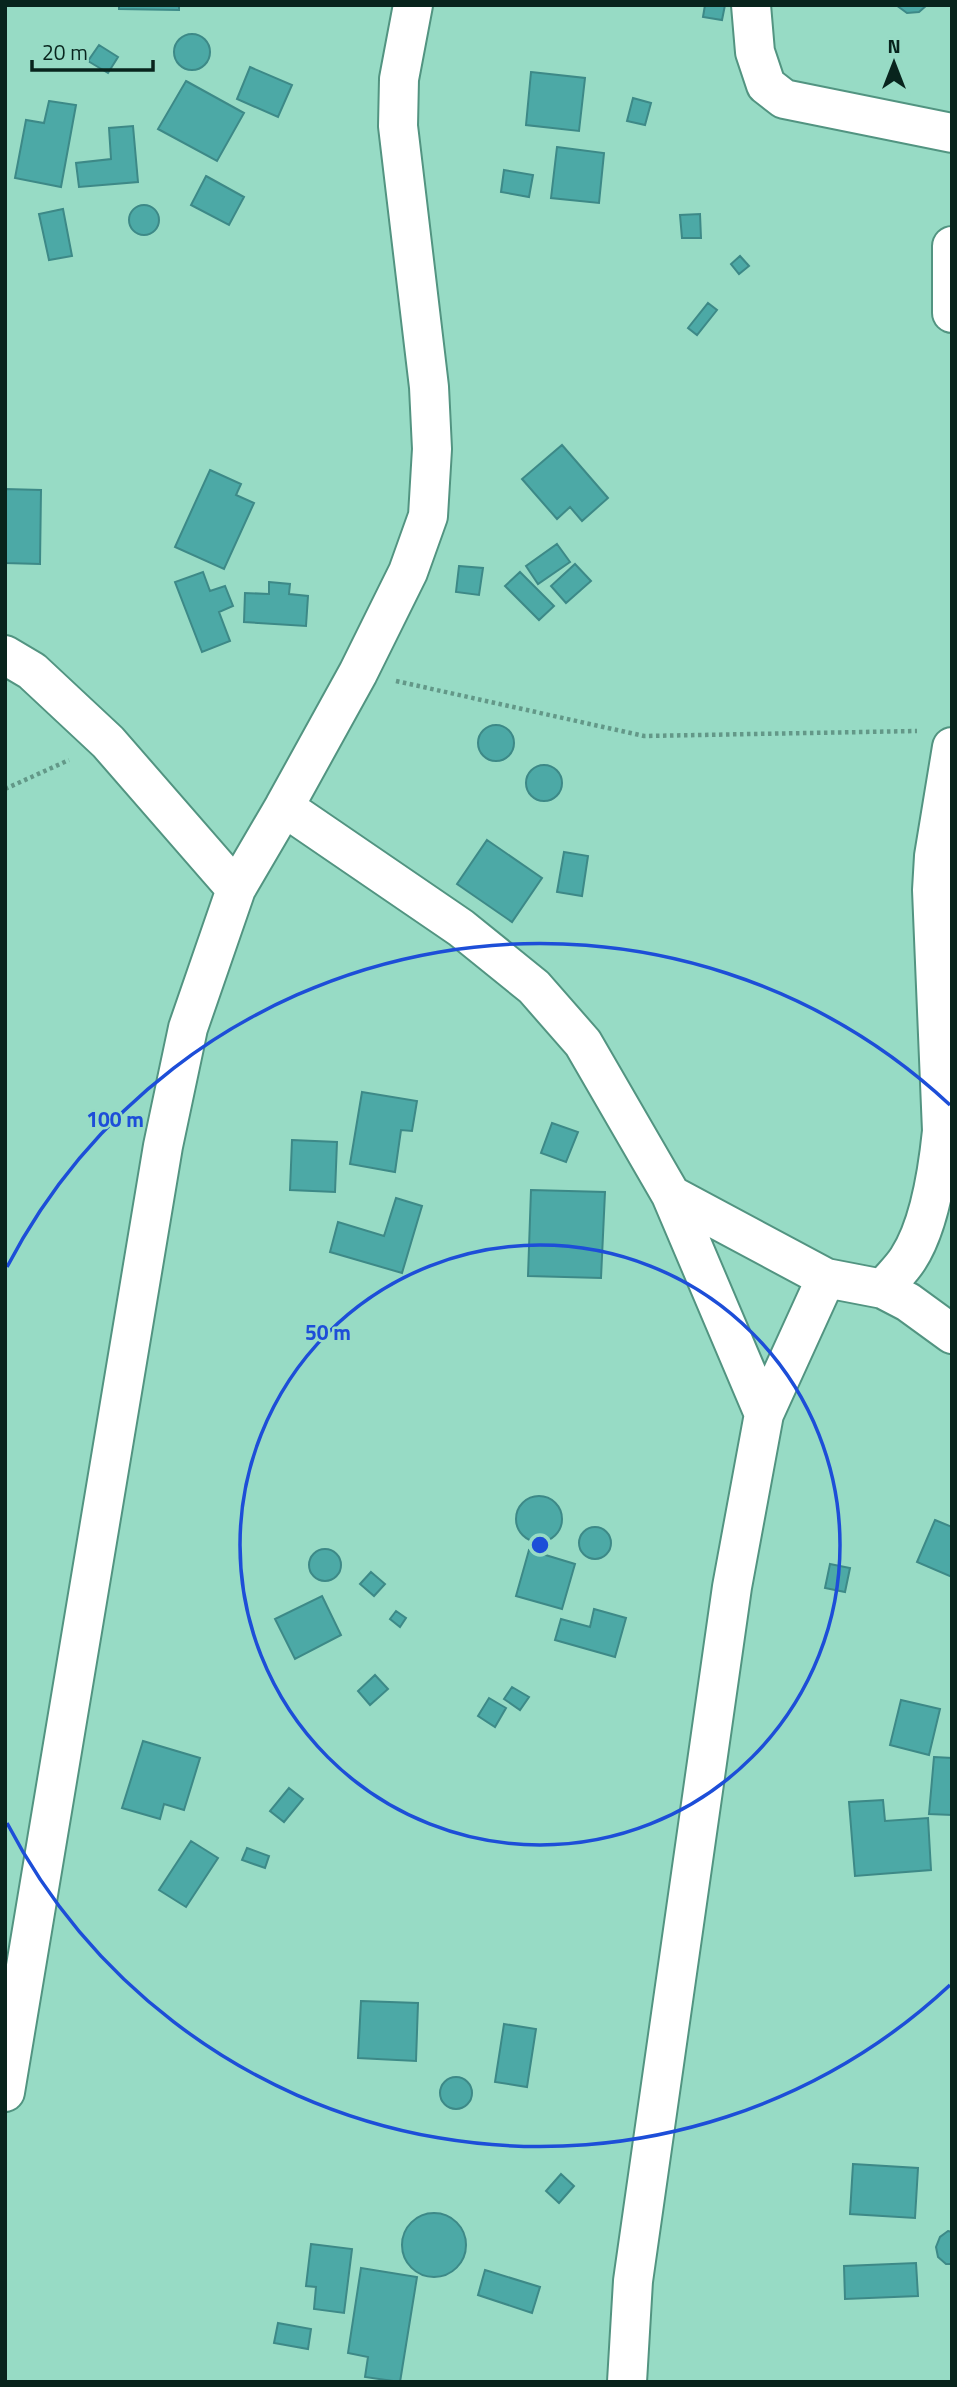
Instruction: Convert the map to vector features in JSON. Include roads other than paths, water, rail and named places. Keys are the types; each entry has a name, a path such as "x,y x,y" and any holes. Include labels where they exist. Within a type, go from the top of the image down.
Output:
{"street":[{"path":"5,2092 163,1146 188,1028 236,889 358,673 408,572 428,516 432,449 429,387 398,126 399,79 413,5"},
{"path":"751,5 755,51 766,85 784,99 952,133"},
{"path":"952,246 952,313"},
{"path":"5,655 32,671 108,742 236,889"},
{"path":"883,1289 908,1260 917,1242 939,1158 942,1131 932,890 939,739"},
{"path":"284,807 461,928 534,987 583,1043 671,1195 764,1414"},
{"path":"671,1195 826,1278 883,1289 908,1302 952,1334"},
{"path":"627,2382 633,2281 732,1587 764,1414 826,1278"}]}
